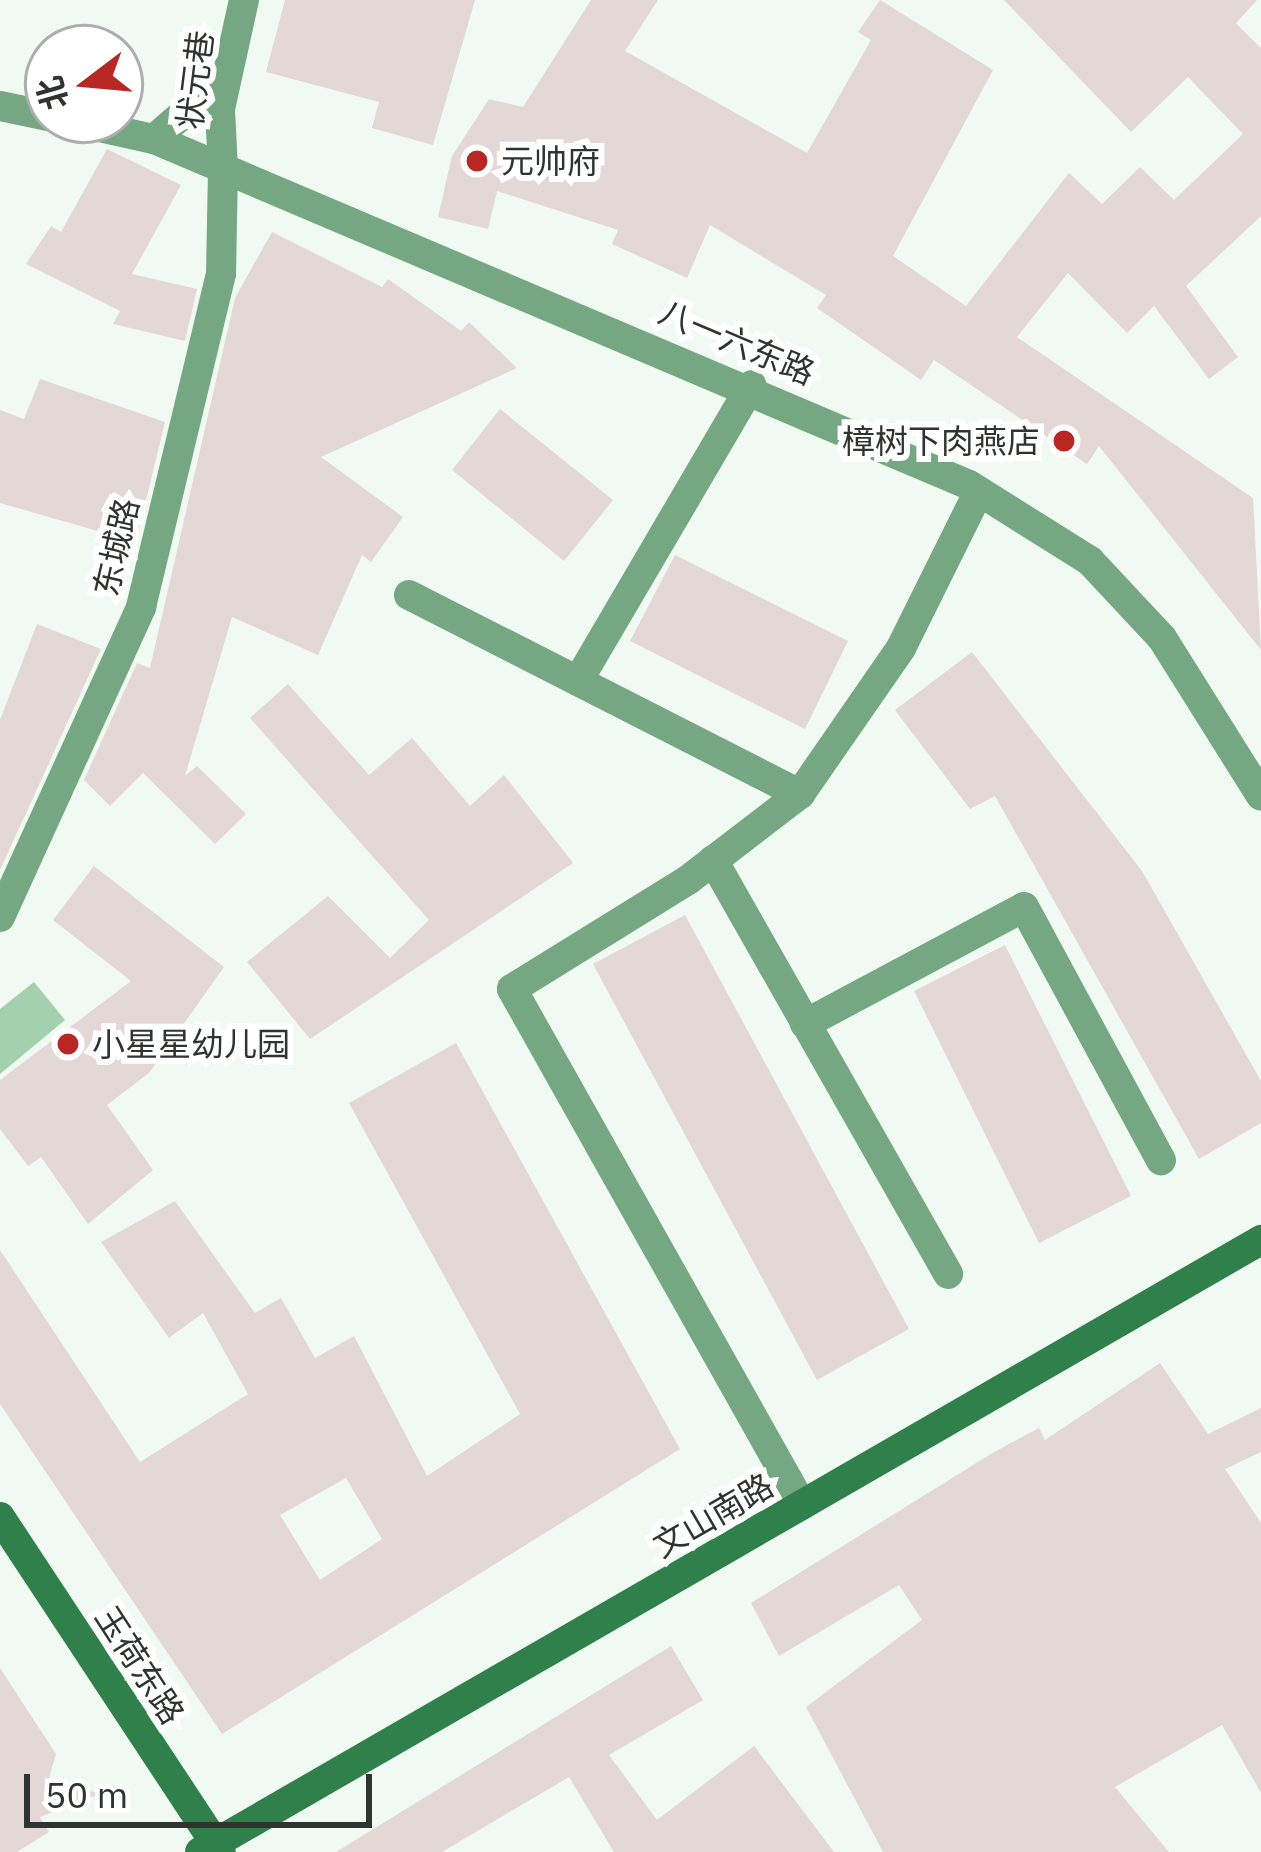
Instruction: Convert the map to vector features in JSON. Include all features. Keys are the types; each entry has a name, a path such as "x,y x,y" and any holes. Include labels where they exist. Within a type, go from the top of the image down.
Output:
{"main road":[{"name":"文山南路","path":"212,1849 1261,1240"},
{"name":"玉荷东路","path":"0,1517 212,1849"}],"street":[{"name":"状元巷","path":"223,169 225,78 244,0"},
{"path":"154,139 225,78"},
{"name":"八一六东路","path":"144,137 752,386 979,491 1090,561 1162,638 1261,796"},
{"name":"东城路","path":"0,917 140,607 221,274 223,169"},
{"path":"578,681 752,386"},
{"path":"802,1505 512,989 713,860 800,794 901,648 979,491"},
{"path":"409,596 800,794"},
{"path":"713,860 947,1274"},
{"path":"806,1024 1024,907 1161,1160"}],"green space":[{"path":"34,982 65,1020 0,1074 0,1009"}],"building":[{"path":"285,0 475,0 433,145 372,128 379,102 266,72"},
{"path":"591,0 658,0 625,51 807,153 871,40 858,32 880,0 993,70 893,256 966,306 1069,173 1102,204 1140,167 1174,200 1243,134 1188,77 1131,132 1004,0 1257,0 1236,23 1261,48 1261,216 1186,286 1238,357 1209,379 1154,306 1127,333 1068,273 1017,337 1253,498 1261,650 1099,446 1087,464 934,360 921,380 817,308 826,295 710,225 687,278 612,244 618,230 497,191 488,229 438,217 452,156 489,99 523,107"},
{"path":"107,149 181,185 132,274 197,289 185,341 113,324 120,311 26,264 51,226 61,232"},
{"path":"272,232 382,287 388,279 461,331 469,322 517,368 321,457 403,517 371,562 362,555 318,655 232,617 185,776 197,766 246,814 215,844 143,773 110,806 84,780 137,663 150,668 235,298"},
{"path":"40,379 165,422 136,542 0,503 0,410 24,419"},
{"path":"500,409 613,500 564,561 452,470"},
{"path":"675,555 848,641 805,729 630,641"},
{"path":"37,624 101,649 0,870 0,720"},
{"path":"972,652 1142,871 1261,1081 1261,1123 1199,1159 995,796 970,809 895,710"},
{"path":"288,684 369,775 412,738 470,806 504,775 573,863 310,1039 247,962 328,896 390,958 429,920 250,718"},
{"path":"94,866 224,967 149,1073 107,1105 153,1170 88,1224 41,1157 28,1166 0,1129 0,1080 131,981 53,920"},
{"path":"685,915 909,1329 817,1380 593,964"},
{"path":"1005,945 1131,1196 1039,1243 914,991"},
{"path":"456,1043 680,1449 222,1734 0,1404 0,1250 140,1462 248,1394 203,1313 169,1338 101,1242 175,1201 255,1313 281,1298 315,1358 354,1336 427,1476 520,1414 349,1103","holes":["346,1478 382,1539 320,1580 280,1515"]},
{"path":"1160,1363 1208,1434 1261,1408 1261,1452 1225,1469 1261,1523 1261,1793 1222,1725 1115,1787 1169,1852 883,1852 806,1707 922,1620 899,1585 779,1656 751,1603 994,1452 1039,1428 1045,1440"},
{"path":"671,1646 703,1700 609,1755 657,1820 754,1746 834,1852 614,1852 569,1777 442,1852 336,1852"},
{"path":"0,1668 56,1754 49,1778 100,1794 40,1817 49,1832 17,1852 0,1852"}],"place":[{"name":"元帅府","path":"477,161"},
{"name":"樟树下肉燕店","path":"1064,441"},
{"name":"小星星幼儿园","path":"68,1044"}]}
